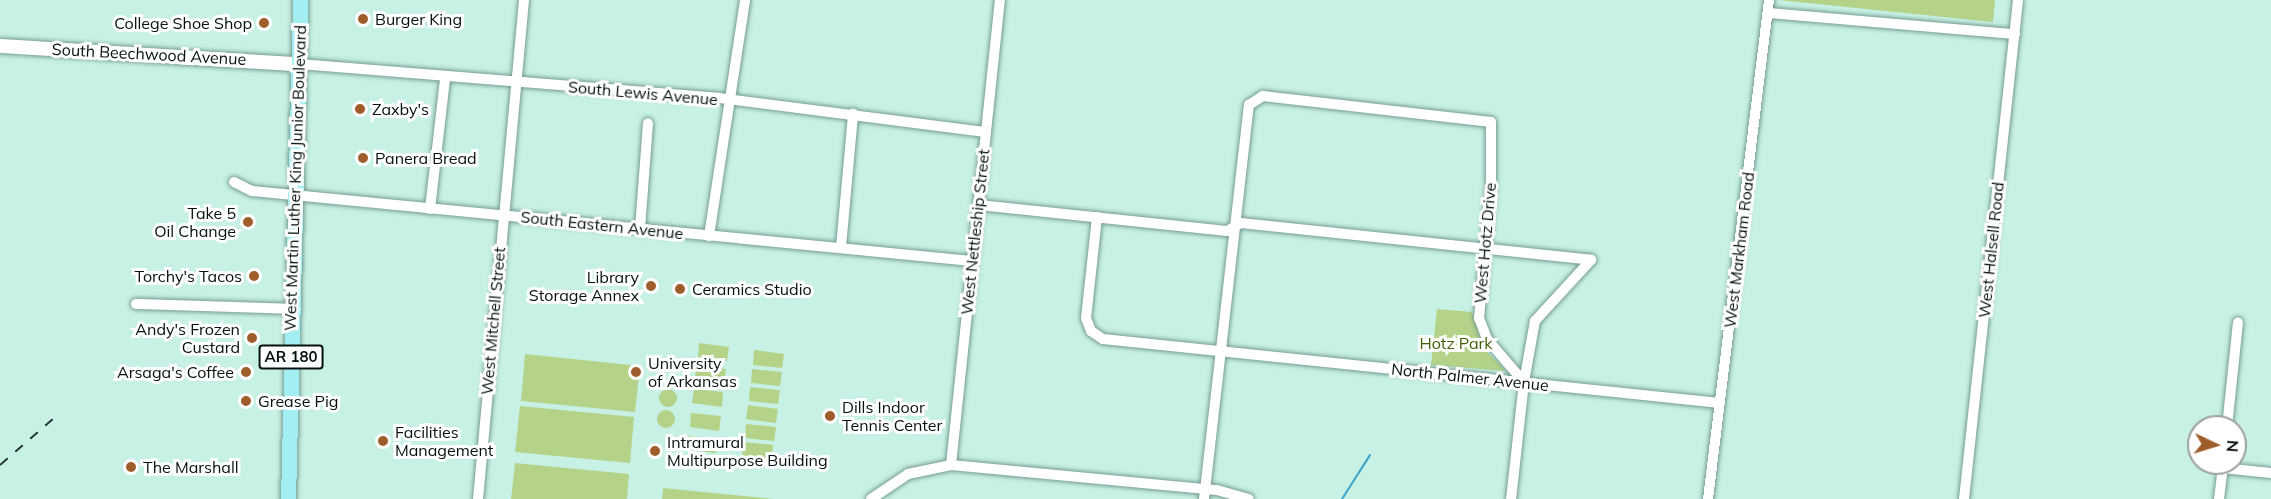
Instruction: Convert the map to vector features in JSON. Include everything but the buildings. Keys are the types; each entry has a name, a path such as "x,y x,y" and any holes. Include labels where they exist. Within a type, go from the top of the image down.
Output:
{"main road":[{"name":"West Martin Luther King Junior Boulevard","path":"288,499 300,0"}],"street":[{"name":"West Mitchell Street","path":"478,499 524,0"},
{"path":"709,236 723,119 732,102 745,0"},
{"name":"West Nettleship Street","path":"951,465 1000,0"},
{"name":"West Markham Road","path":"1708,499 1769,0"},
{"name":"West Halsell Road","path":"1964,499 2018,0"},
{"path":"1768,13 2015,34"},
{"name":"South Beechwood Avenue","path":"0,46 298,64"},
{"name":"South Lewis Avenue","path":"298,64 444,79 732,102 853,114 986,132"},
{"path":"430,208 444,79"},
{"name":"West Hotz Drive","path":"1234,227 1249,105 1263,96 1486,119 1493,127 1481,325 1524,382"},
{"path":"842,247 853,114"},
{"path":"640,229 648,123"},
{"name":"South Eastern Avenue","path":"234,182 252,191 972,261"},
{"path":"979,205 1227,231 1241,223 1591,260 1535,321 1524,382 1511,499"},
{"name":"North Palmer Avenue","path":"1097,217 1086,318 1091,332 1103,339 1720,403"},
{"path":"1205,494 1234,227"},
{"path":"136,304 292,309"},
{"path":"2228,415 2238,323"},
{"path":"871,499 908,474 951,465 1249,499"},
{"path":"2247,470 2271,473"},
{"path":"2219,499 2222,475"}],"green space":[{"path":"1778,0 1995,0 1993,22"},
{"name":"Hotz Park","path":"1437,309 1472,312 1484,349 1506,371 1431,365"},
{"path":"699,343 729,347 727,361 698,357"},
{"path":"754,350 784,354 782,368 753,365"},
{"path":"525,354 640,366 635,412 521,401"},
{"path":"696,366 726,369 724,384 695,380"},
{"path":"752,369 782,372 780,386 751,383"},
{"path":"750,387 780,390 778,404 749,401"},
{"path":"664,389 672,389 677,394 675,405 664,407 659,402 659,394"},
{"path":"694,389 723,392 722,407 692,403"},
{"path":"748,405 778,409 776,423 746,419"},
{"path":"520,406 634,417 630,463 515,452"},
{"path":"662,410 670,410 675,415 673,426 662,428 657,423 657,415"},
{"path":"691,413 721,416 719,431 690,427"},
{"path":"746,424 776,427 774,441 745,438"},
{"path":"688,436 718,439 716,453 687,450"},
{"path":"744,442 773,445 772,459 742,456"},
{"path":"515,463 629,474 627,499 511,499"},
{"path":"663,488 775,499 662,499"}],"waterway":[{"path":"1342,499 1370,455"}],"railway":[{"path":"0,465 54,418"}],"place":[{"name":"Burger King","path":"363,19"},
{"name":"College Shoe Shop","path":"264,23"},
{"name":"Zaxby's","path":"360,109"},
{"name":"Panera Bread","path":"363,158"},
{"name":"Take 5 Oil Change","path":"248,222"},
{"name":"Torchy's Tacos","path":"254,276"},
{"name":"Library Storage Annex","path":"651,286"},
{"name":"Ceramics Studio","path":"680,289"},
{"name":"Andy's Frozen Custard","path":"252,338"},
{"name":"Arsaga's Coffee","path":"246,372"},
{"name":"University of Arkansas","path":"636,372"},
{"name":"Grease Pig","path":"246,401"},
{"name":"Dills Indoor Tennis Center","path":"830,416"},
{"name":"Facilities Management","path":"383,441"},
{"name":"Intramural Multipurpose Building","path":"655,451"},
{"name":"The Marshall","path":"131,467"}]}
